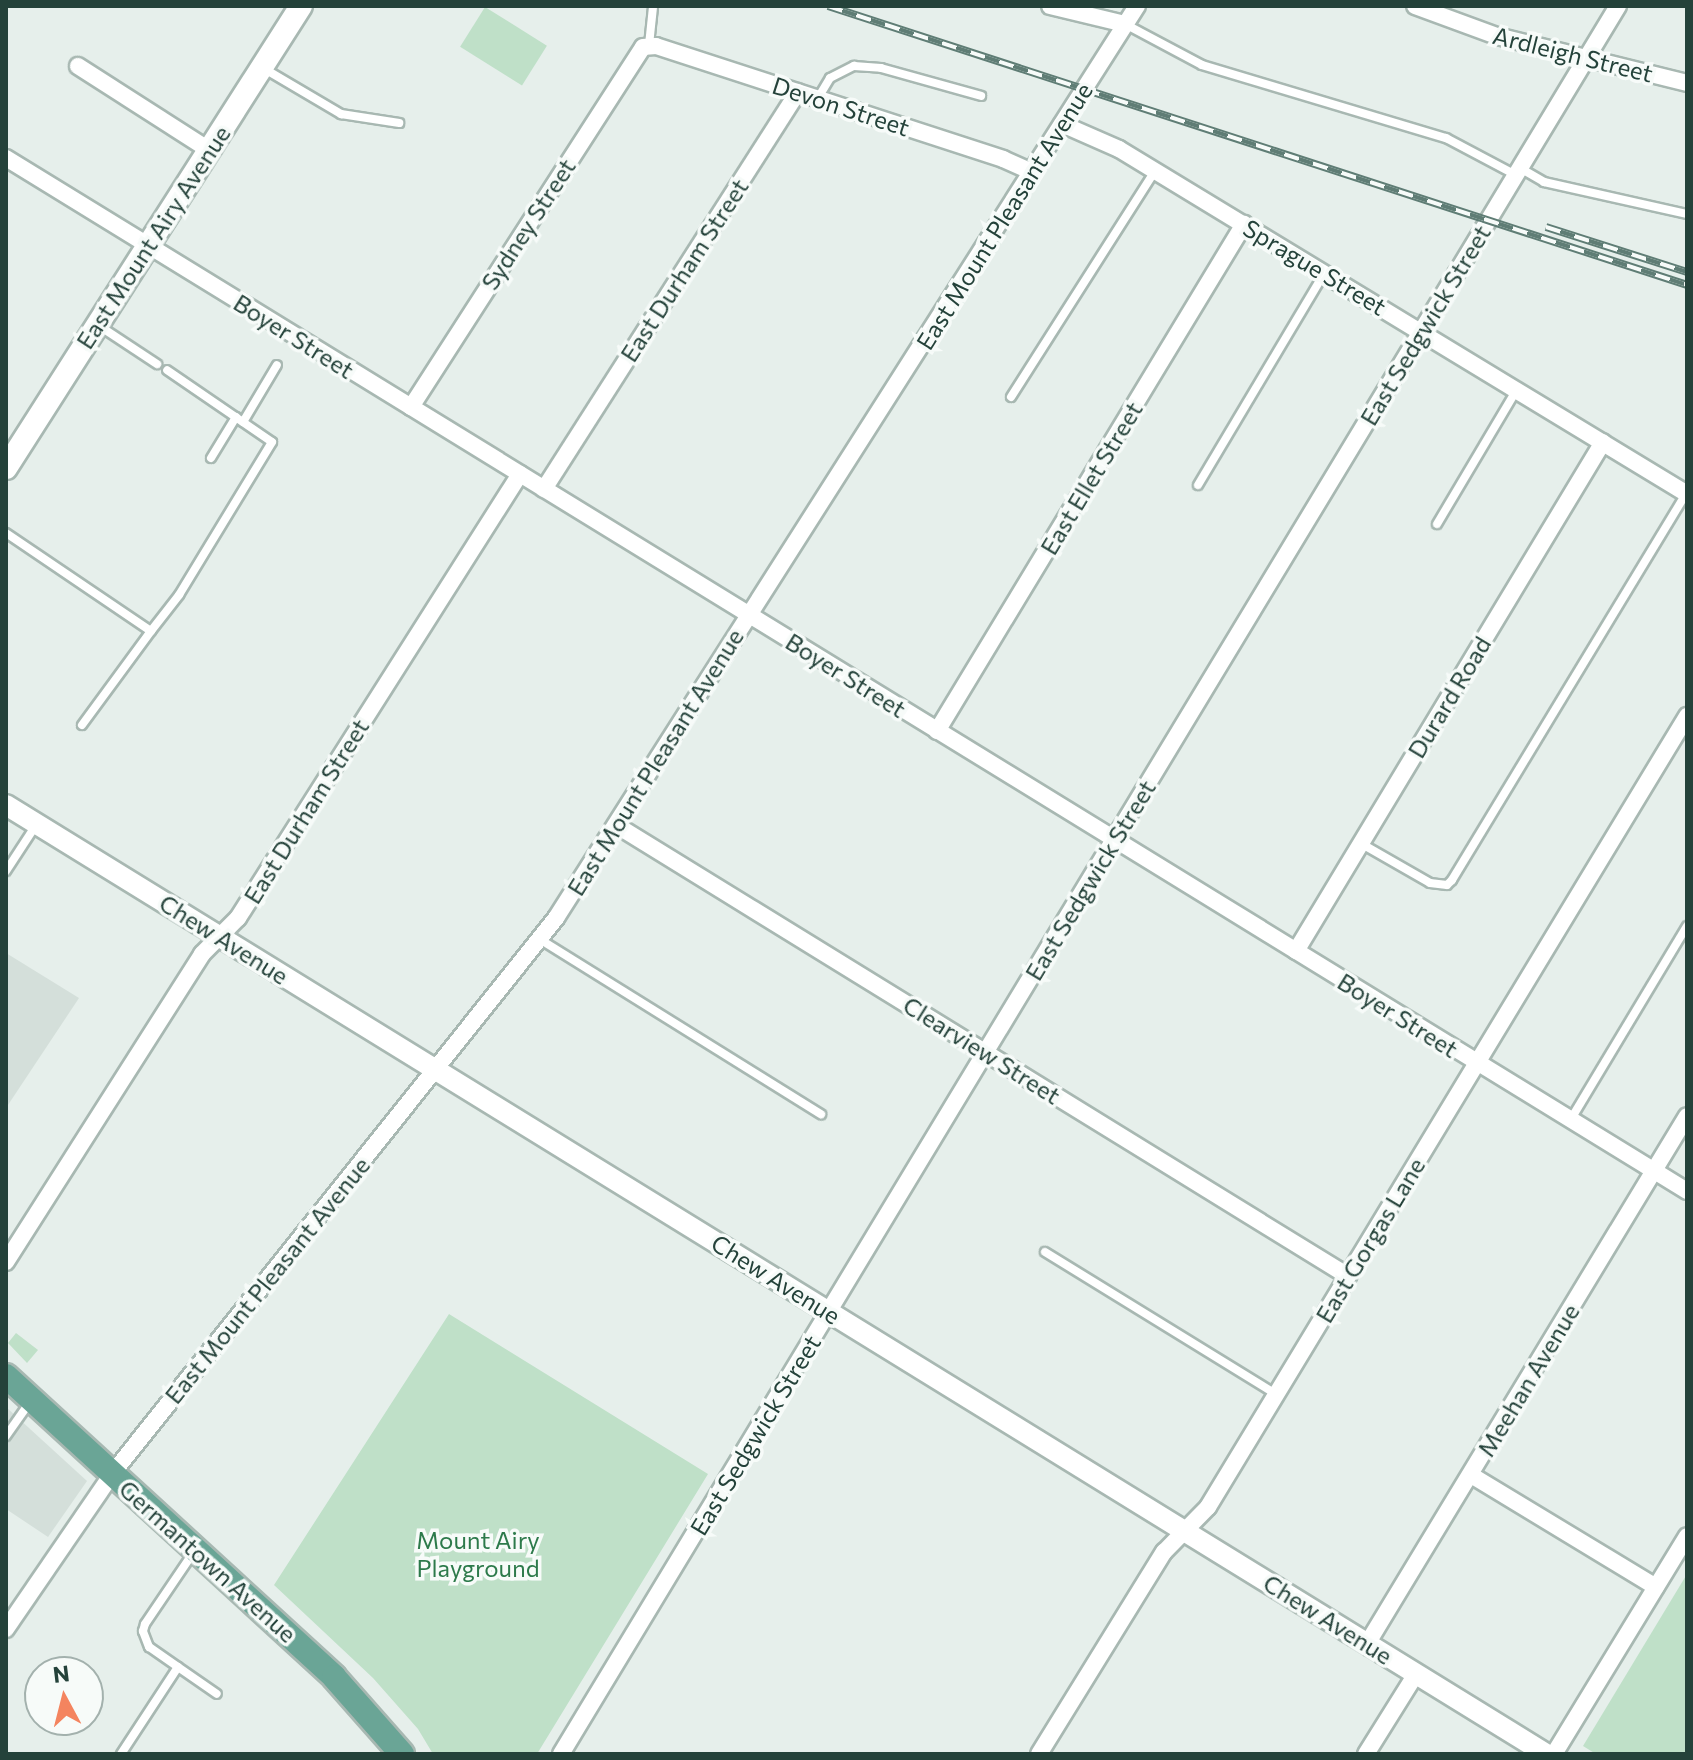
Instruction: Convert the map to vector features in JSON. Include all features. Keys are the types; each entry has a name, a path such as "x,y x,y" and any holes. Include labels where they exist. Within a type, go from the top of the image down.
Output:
{"main road":[{"name":"East Mount Airy Avenue","path":"6,468 301,6"},
{"name":"Germantown Avenue","path":"6,1376 334,1677 402,1754"}],"street":[{"path":"1050,6 1070,8 1125,24"},
{"name":"East Mount Pleasant Avenue","path":"6,1629 112,1474 541,940 1137,6"},
{"name":"Ardleigh Street","path":"1415,6 1497,36 1687,83"},
{"name":"East Sedgwick Street","path":"561,1754 1618,6"},
{"name":"Devon Street","path":"649,45 1003,159 1032,172"},
{"name":"Sydney Street","path":"411,407 637,52 649,45"},
{"path":"78,66 209,150"},
{"name":"East Durham Street","path":"544,489 798,92"},
{"name":"Sprague Street","path":"1062,124 1103,139 1687,494"},
{"name":"Boyer Street","path":"6,158 1687,1191"},
{"name":"East Ellet Street","path":"937,731 1244,224"},
{"name":"Durard Road","path":"1296,951 1603,442"},
{"name":"East Durham Street","path":"6,1262 197,962 238,918 520,474"},
{"name":"East Gorgas Lane","path":"1039,1754 1164,1552 1203,1514 1687,716"},
{"name":"Chew Avenue","path":"9,812 37,824 220,936 1546,1754"},
{"name":"Clearview Street","path":"616,825 1348,1276"},
{"name":"Meehan Avenue","path":"1367,1644 1687,1116"},
{"path":"1471,1475 1656,1587"},
{"path":"1554,1754 1687,1536"},
{"path":"1366,1754 1416,1674"}],"lane":[{"path":"649,45 653,6"},
{"path":"1125,24 1189,60 1446,138 1544,182 1687,214"},
{"path":"817,98 830,78 854,66 881,68 981,96"},
{"path":"262,67 341,114 356,119 399,123"},
{"path":"1011,397 1155,170"},
{"path":"1198,485 1325,273"},
{"path":"97,325 157,364"},
{"path":"211,458 277,365"},
{"path":"82,725 179,595 272,442 167,370"},
{"path":"1437,524 1517,390"},
{"path":"1361,843 1430,883 1447,885 1452,880 1687,494"},
{"path":"6,533 151,631"},
{"path":"6,871 37,824"},
{"path":"1570,1120 1687,926"},
{"path":"541,940 821,1114"},
{"path":"1045,1252 1276,1394"},
{"path":"6,1436 30,1401"},
{"path":"196,1549 180,1568 143,1631 149,1647 217,1694"},
{"path":"121,1754 178,1667"}],"shaded area":[{"path":"6,953 79,998 6,1108"},
{"path":"6,1407 87,1481 48,1537 6,1509"}],"green space":[{"path":"485,7 547,46 522,86 460,47"},
{"name":"Mount Airy Playground","path":"449,1314 708,1474 537,1754 433,1754 418,1729 373,1678 274,1585"},
{"path":"16,1333 38,1350 27,1363 8,1343"},
{"path":"1687,1574 1687,1754 1596,1754 1583,1746"}],"railway":[{"path":"828,6 1687,285"},
{"path":"1546,227 1687,272"}]}
